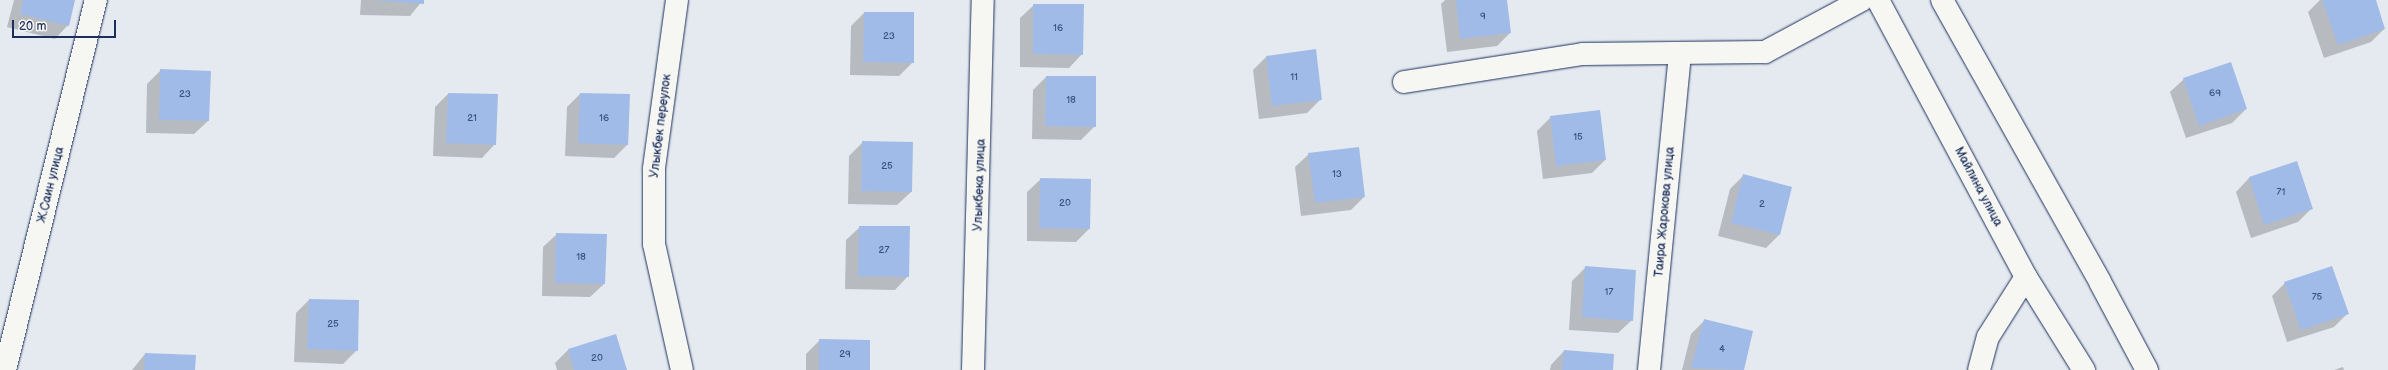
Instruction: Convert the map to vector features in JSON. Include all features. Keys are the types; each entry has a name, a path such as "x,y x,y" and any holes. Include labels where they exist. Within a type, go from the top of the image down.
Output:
{"street":[{"name":"Ж.Саин улица","path":"5,370 96,0"},
{"name":"Улыкбек переулок","path":"677,0 654,169 654,244 682,370"},
{"name":"Улыкбека улица","path":"973,370 983,0"},
{"path":"1404,82 1583,54 1680,55 1765,52 1862,0"},
{"name":"Майлина улица","path":"1878,0 2026,277 2084,370"},
{"path":"1942,0 2100,282 2147,370"},
{"name":"Таира Жарокова улица","path":"1649,370 1680,55"},
{"path":"1979,370 1988,337 2026,277"}],"building":[{"path":"23,0 75,0 69,26 20,14"},
{"path":"373,0 424,0 424,4"},
{"path":"1456,0 1507,0 1511,33 1460,39"},
{"path":"2322,0 2376,0 2385,29 2338,45"},
{"path":"1033,4 1084,4 1083,55 1033,54"},
{"path":"864,12 914,12 914,63 863,62"},
{"path":"1316,49 1322,100 1272,106 1266,56"},
{"path":"2231,62 2247,109 2199,126 2183,78"},
{"path":"160,69 211,71 209,121 159,120"},
{"path":"1046,76 1096,76 1096,127 1045,126"},
{"path":"448,93 498,94 496,145 446,143"},
{"path":"580,93 630,94 628,145 578,143"},
{"path":"1600,110 1606,160 1556,166 1550,116"},
{"path":"862,141 913,142 912,192 861,191"},
{"path":"1359,147 1365,197 1315,203 1308,153"},
{"path":"2297,161 2313,209 2264,225 2249,177"},
{"path":"1743,174 1792,187 1780,235 1731,223"},
{"path":"1040,178 1091,179 1090,229 1039,228"},
{"path":"859,226 910,226 909,277 858,276"},
{"path":"556,233 607,234 605,284 555,283"},
{"path":"1585,266 1636,270 1633,321 1582,317"},
{"path":"2332,266 2349,314 2301,330 2284,282"},
{"path":"309,299 359,300 358,351 307,349"},
{"path":"1704,319 1753,331 1744,370 1691,368"},
{"path":"616,334 627,370 574,370 568,349"},
{"path":"819,339 870,340 870,370 819,370"},
{"path":"1564,350 1614,354 1613,370 1562,370"},
{"path":"145,353 196,355 195,370 144,370"}]}
